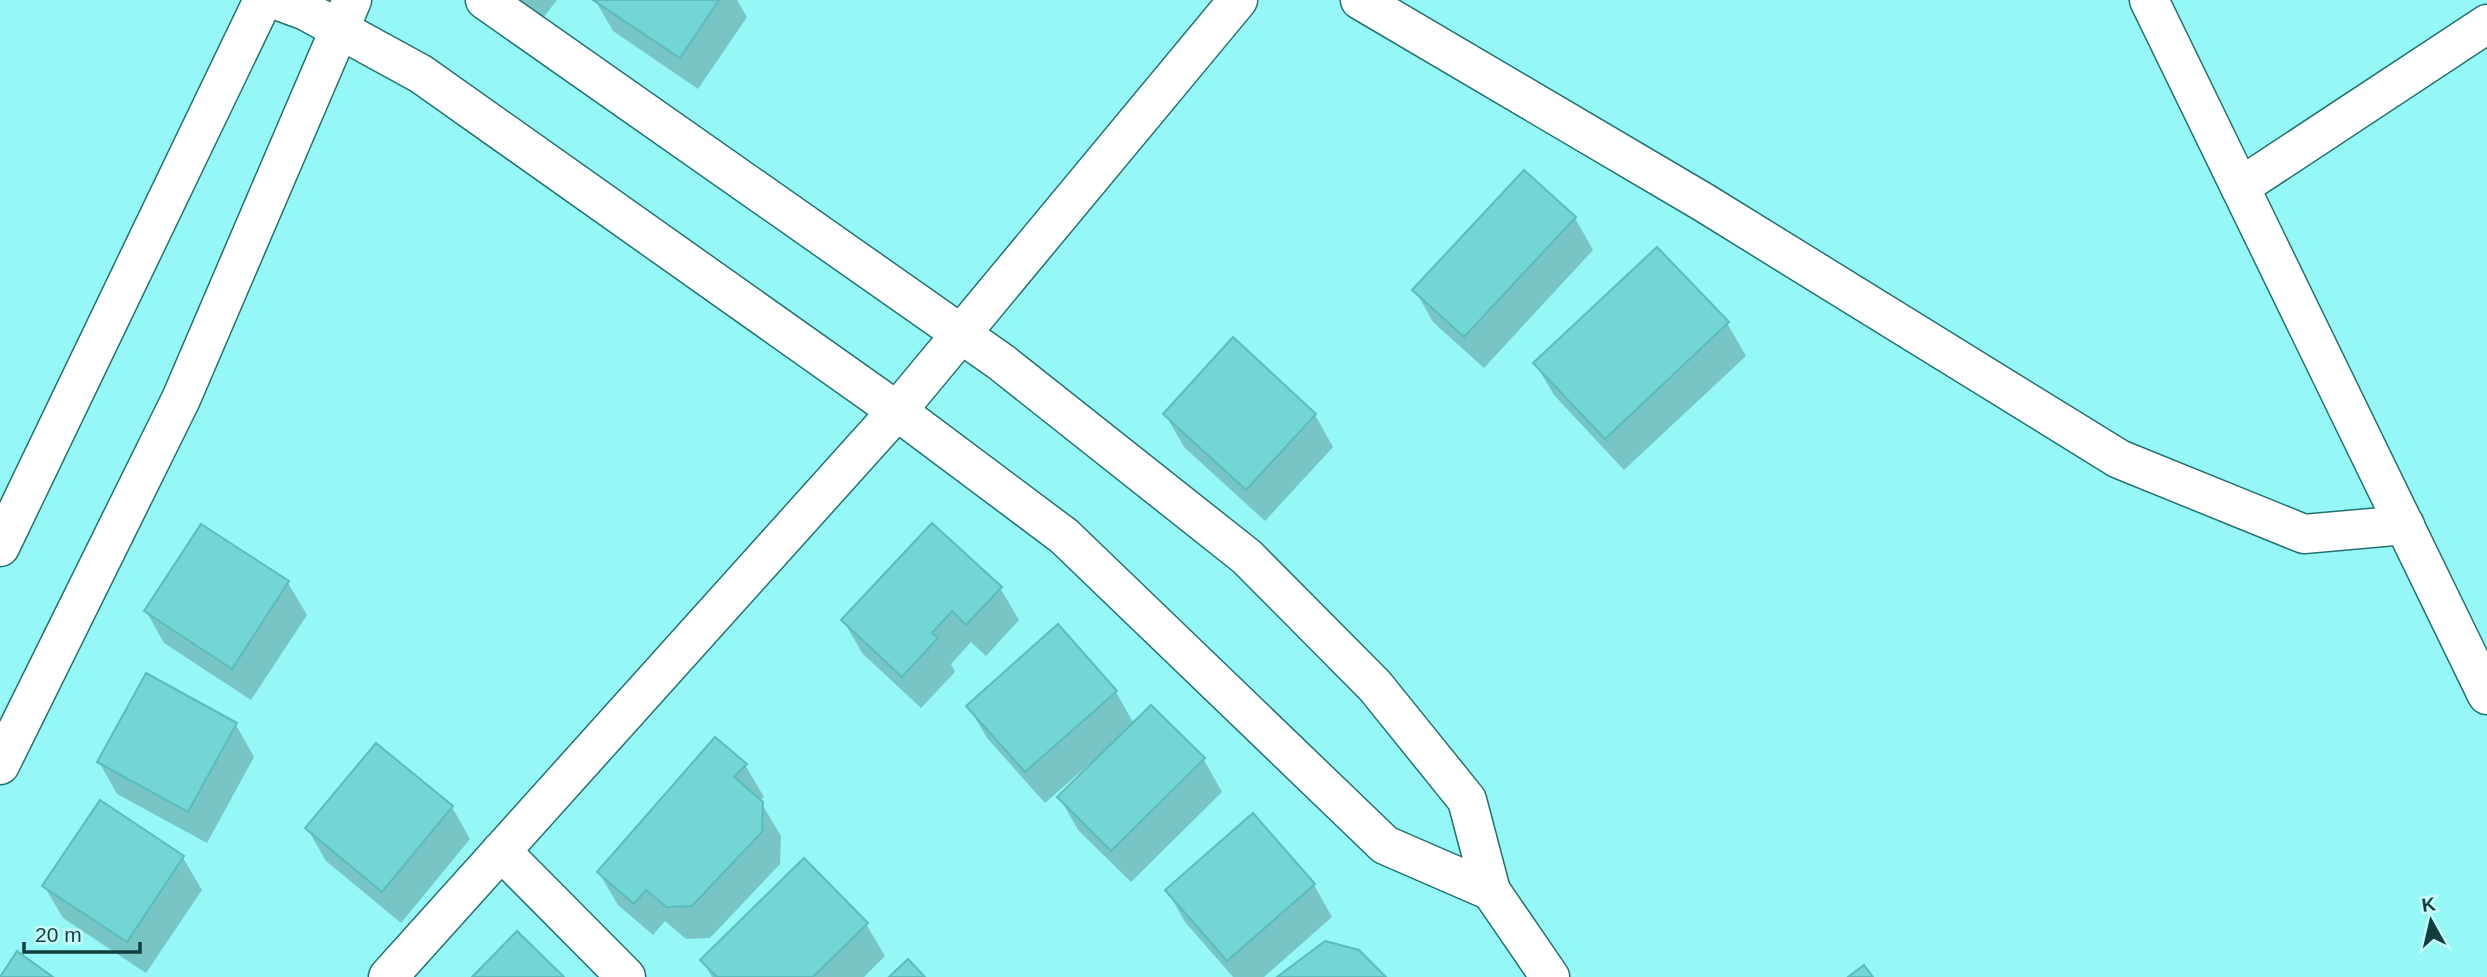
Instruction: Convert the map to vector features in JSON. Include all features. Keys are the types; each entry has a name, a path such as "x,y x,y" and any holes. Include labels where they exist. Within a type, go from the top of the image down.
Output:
{"street":[{"path":"4,530 263,0"},
{"path":"276,0 306,11 346,15 421,74 897,411 1064,536 1385,845 1491,891"},
{"path":"485,0 1001,362 1247,557 1375,686 1467,800 1491,891 1550,977"},
{"path":"387,977 897,411 1238,0"},
{"path":"1360,0 1703,202 2119,460 2304,534 2405,525"},
{"path":"2149,0 2487,695"},
{"path":"0,765 181,399 346,15"},
{"path":"2240,187 2487,24"},
{"path":"501,851 626,977"}],"building":[{"path":"593,0 719,0 680,58"},
{"path":"1524,170 1576,217 1464,337 1412,290"},
{"path":"1657,247 1729,322 1605,439 1533,363"},
{"path":"1233,337 1316,414 1246,490 1163,414"},
{"path":"932,523 1002,587 966,625 952,611 932,633 938,638 902,677 841,620"},
{"path":"201,524 289,581 232,669 144,611"},
{"path":"1058,624 1117,691 1025,772 966,706"},
{"path":"146,673 237,723 188,812 97,762"},
{"path":"1151,705 1205,758 1111,851 1057,797"},
{"path":"715,737 747,764 734,777 763,802 762,832 692,906 666,907 646,890 634,904 597,872"},
{"path":"376,743 453,806 382,892 305,828"},
{"path":"100,800 184,856 127,942 42,886"},
{"path":"1253,813 1315,884 1227,961 1165,890"},
{"path":"804,858 868,923 813,977 717,977 700,960"},
{"path":"517,931 564,977 472,977"},
{"path":"1325,941 1359,950 1386,977 1277,977"},
{"path":"17,951 53,977 0,977"},
{"path":"908,959 925,977 889,977"},
{"path":"1864,965 1873,977 1848,977"}]}
